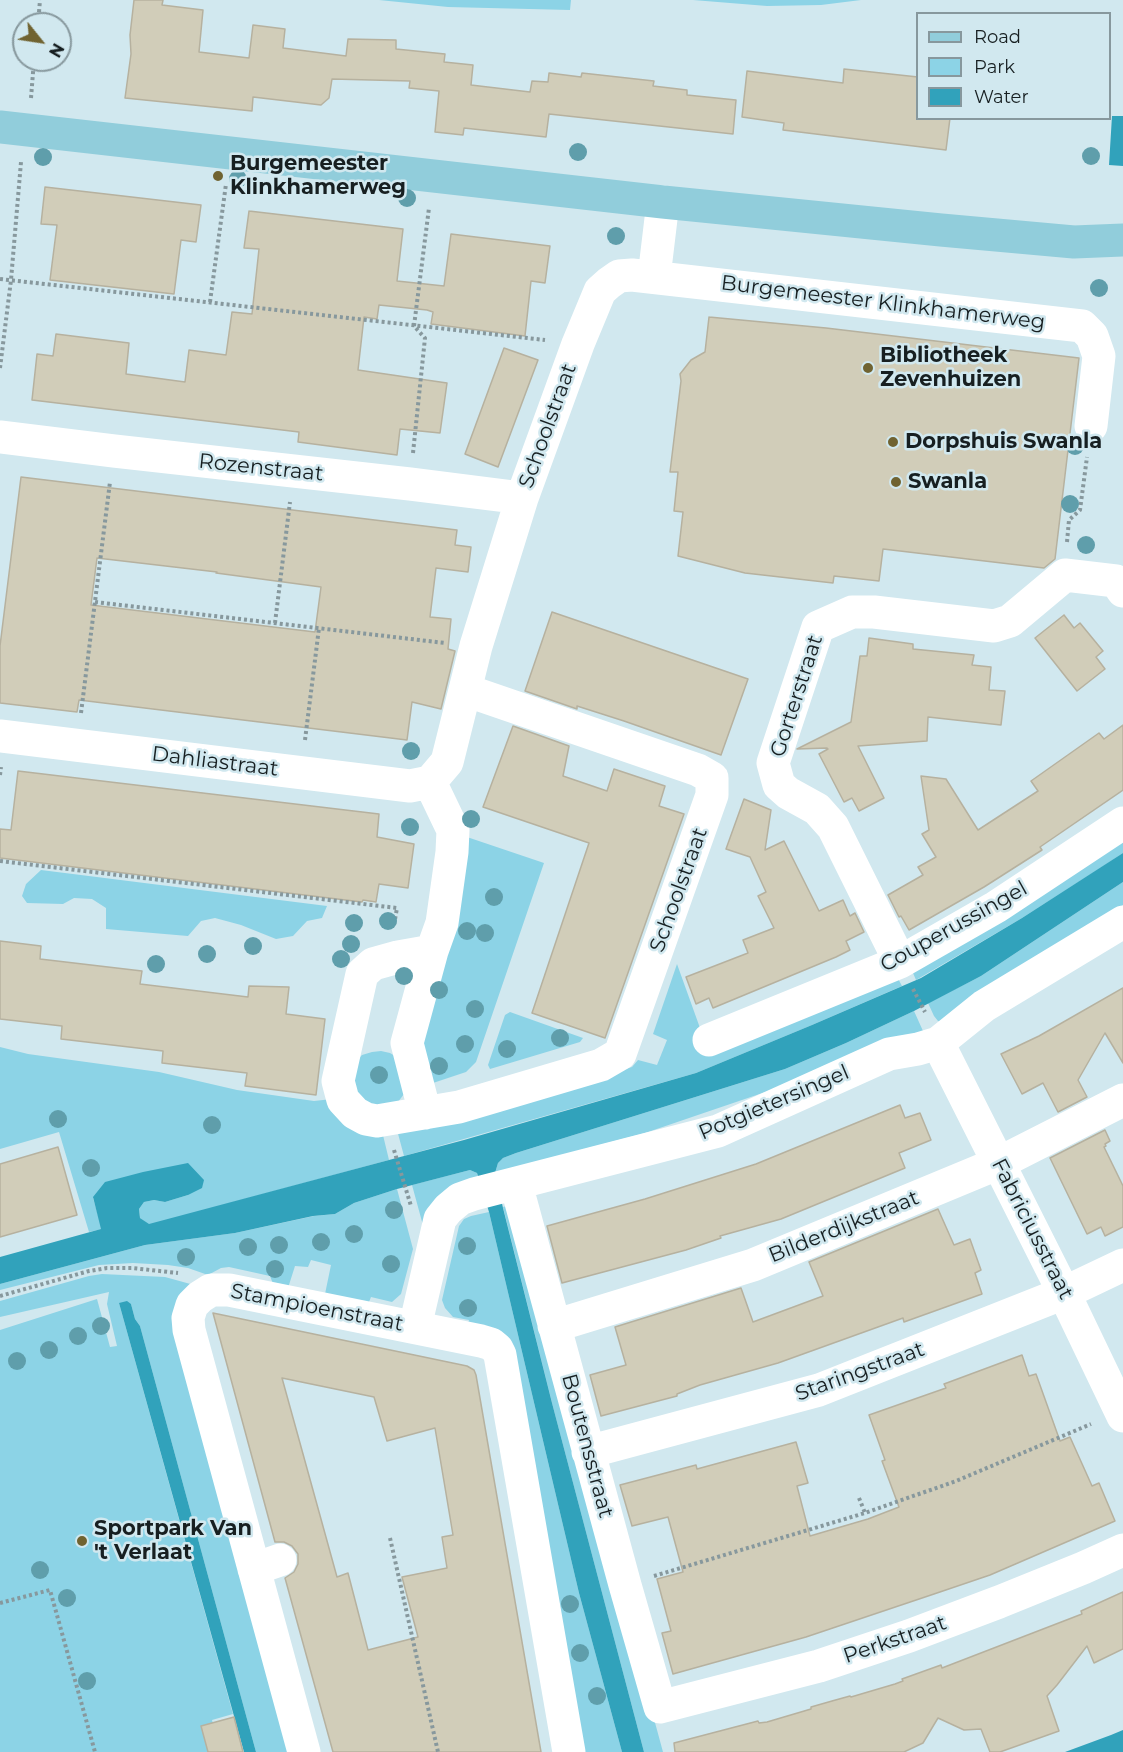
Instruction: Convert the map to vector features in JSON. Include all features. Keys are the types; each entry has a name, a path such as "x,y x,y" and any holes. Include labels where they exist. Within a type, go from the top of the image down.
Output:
{"main road":[{"path":"12,128 663,202 1074,242 1123,240"}],"street":[{"path":"654,277 663,202"},
{"name":"Schoolstraat","path":"430,782 447,762 476,646 522,498 578,344 600,291 620,276 654,277"},
{"name":"Burgemeester Klinkhamerweg","path":"654,277 1082,326 1092,336 1099,356 1091,426"},
{"name":"Rozenstraat","path":"0,437 522,498"},
{"path":"1065,575 1116,581 1123,591"},
{"name":"Gorterstraat","path":"900,962 833,827 818,809 788,793 779,785 773,763 818,627 852,612 874,612 994,626 1010,621 1065,575"},
{"name":"Schoolstraat","path":"432,951 373,964 362,974 338,1081 340,1092 355,1113 366,1119 377,1121 459,1107 601,1065 620,1054 712,795 712,778 698,770 465,690"},
{"name":"Dahliastraat","path":"0,736 411,786 430,782"},
{"path":"424,1113 407,1043 442,923 453,830 430,782"},
{"name":"Couperussingel","path":"709,1040 900,962 996,908 1123,823"},
{"name":"Potgietersingel","path":"415,1327 440,1219 460,1199 718,1131 889,1054 938,1043 984,1006 1123,922"},
{"name":"Fabriciusstraat","path":"938,1043 1064,1293 1122,1414"},
{"name":"Bilderdijkstraat","path":"554,1326 753,1265 999,1163 1123,1100"},
{"name":"Boutensstraat","path":"516,1184 660,1707"},
{"name":"Staringstraat","path":"588,1452 819,1390 1064,1293 1123,1265"},
{"name":"Stampioenstraat","path":"304,1752 267,1565 189,1330 188,1318 192,1305 211,1290 230,1290 481,1341 491,1344 500,1355 569,1752"},
{"name":"Perkstraat","path":"660,1707 819,1666 909,1636 1031,1590 1123,1550"}],"path":[{"path":"0,368 11,280 12,128 31,101 33,72"},
{"path":"210,302 230,154"},
{"path":"414,326 434,175"},
{"path":"0,279 578,344"},
{"path":"410,484 425,338 414,326"},
{"path":"1065,575 1069,520 1080,510 1091,426"},
{"path":"77,745 114,452"},
{"path":"275,623 294,471"},
{"path":"95,602 476,646"},
{"path":"301,772 319,628"},
{"path":"0,861 397,908 390,959"},
{"path":"900,962 938,1043"},
{"path":"393,1150 408,1195"},
{"path":"0,1296 107,1268 132,1268 185,1275 211,1290"},
{"path":"625,1585 865,1513 956,1481 1122,1414"},
{"path":"859,1498 865,1513"},
{"path":"390,1538 438,1752"},
{"path":"0,1603 50,1590 95,1752"}],"green space":[{"path":"379,0 571,0 570,10 448,7"},
{"path":"693,0 861,0 821,5 767,6"},
{"path":"1123,831 1123,853 1022,918 916,980 910,966"},
{"path":"464,836 544,863 476,1062 466,1072 430,1084 417,1048"},
{"path":"41,870 327,906 322,918 307,921 293,936 276,939 241,925 215,918 201,921 188,936 106,929 106,908 92,899 74,898 63,904 27,903 22,896 26,884"},
{"path":"1123,882 1123,905 944,1023 938,1021 934,1016 928,1003 981,976"},
{"path":"677,964 709,1053 894,971 902,986 696,1073 404,1156 397,1130 437,1126 632,1067 638,1060 657,1065 667,1040 653,1034"},
{"path":"914,1011 923,1031 789,1084 645,1133 495,1173 498,1163 503,1158 785,1069"},
{"path":"510,1012 583,1038 580,1042 490,1069 488,1065 505,1015"},
{"path":"0,1047 28,1054 159,1072 237,1090 314,1101 332,1099 382,1131 389,1160 149,1225 140,1218 139,1209 144,1202 154,1200 165,1202 188,1195 93,1198 102,1229 89,1232 59,1132 0,1149"},
{"path":"381,1051 398,1058 404,1094 398,1102 381,1109 355,1098 351,1071 355,1062 362,1055"},
{"path":"470,1170 477,1173 478,1178 424,1229 412,1185"},
{"path":"397,1189 413,1249 401,1294 392,1302 371,1297 367,1307 325,1294 331,1265 311,1260 308,1267 295,1266 288,1288 275,1289 270,1276 229,1267 221,1268 208,1275 188,1268 133,1263 99,1265 0,1290 0,1284 145,1245 235,1233 314,1216 335,1214 354,1203"},
{"path":"514,1204 663,1752 644,1752 503,1207"},
{"path":"489,1212 579,1593 622,1752 579,1752 509,1351 467,1328 469,1320 453,1317 445,1308 442,1300 459,1226 464,1219"},
{"name":"Sportpark Van 't Verlaat","path":"102,1274 165,1277 194,1285 294,1752 256,1752 140,1326 135,1319 131,1304 119,1303 233,1714 212,1720 221,1752 0,1752 0,1330 97,1299 110,1347 117,1346 107,1304 109,1292 0,1317 0,1301"}],"water":[{"path":"1112,116 1123,116 1123,166 1109,165"},
{"path":"1123,853 1123,882 981,976 914,1011 785,1069 516,1153 503,1158 498,1163 495,1173 503,1208 644,1752 622,1752 579,1593 489,1212 477,1173 470,1170 397,1189 354,1203 335,1214 313,1216 235,1233 145,1245 0,1284 0,1257 101,1229 93,1197 105,1182 188,1163 204,1180 202,1188 165,1202 154,1200 144,1202 139,1209 140,1218 149,1224 464,1140 696,1073 921,978 1022,918"},
{"path":"127,1301 131,1304 135,1319 140,1326 256,1752 244,1752 119,1303"},
{"path":"1123,1730 1123,1752 1065,1752 1111,1735"}],"building":[{"path":"134,0 163,0 162,5 203,10 199,52 249,58 253,25 285,29 283,48 346,56 348,39 396,40 396,49 445,54 444,62 473,65 471,85 530,92 532,81 548,82 549,73 581,77 582,73 654,81 653,86 687,90 687,95 736,100 733,134 549,114 546,137 464,128 463,135 435,132 439,91 409,88 410,81 332,79 329,98 321,105 253,97 252,111 125,98 131,54 130,35"},
{"path":"844,69 916,77 916,120 950,120 946,150 783,130 784,123 742,117 747,71 843,83"},
{"path":"45,187 201,205 196,242 181,240 174,294 50,280 57,225 41,224"},
{"path":"249,211 403,229 397,281 444,286 451,234 550,246 545,283 531,281 525,336 431,324 433,312 427,310 379,305 377,319 364,317 358,370 447,383 440,433 400,429 397,455 298,442 299,432 32,400 37,354 53,356 56,334 129,343 126,374 185,382 189,350 226,355 232,312 252,314 259,249 244,248"},
{"path":"709,317 826,328 1079,358 1055,559 1044,568 883,549 879,581 834,576 833,583 745,573 678,556 683,512 674,511 678,472 670,472 680,374 691,360 705,352"},
{"path":"504,348 538,360 498,467 465,454"},
{"path":"21,477 457,530 455,545 471,547 468,572 436,568 430,617 451,619 448,649 455,651 441,709 412,702 407,740 79,700 77,712 0,703 0,646","holes":["97,558 321,587 315,632 91,605"]},
{"path":"552,612 748,679 721,755 624,721 577,706 577,709 525,691"},
{"path":"1064,615 1074,628 1080,623 1103,651 1096,657 1105,669 1077,691 1035,638"},
{"path":"869,638 913,644 913,649 974,655 972,665 991,667 989,690 1005,691 1001,725 928,717 927,741 858,746 884,798 859,811 852,798 844,802 819,754 827,748 797,749 851,722 860,656 867,656"},
{"path":"1123,725 1123,790 1040,847 1042,850 984,887 909,930 901,916 899,917 888,895 923,875 918,867 936,857 922,834 929,830 921,776 946,779 978,830 1038,791 1031,781 1099,733 1104,739"},
{"path":"513,726 569,746 563,776 607,791 614,769 665,786 659,806 684,814 605,1038 532,1013 589,843 483,807"},
{"path":"18,771 379,814 377,837 414,844 408,888 379,884 376,902 363,900 362,902 0,858 0,829 11,830"},
{"path":"744,799 771,810 765,850 784,841 819,911 843,900 850,916 855,913 864,932 846,941 850,950 713,1008 709,998 696,1004 686,977 748,953 743,940 774,928 758,896 766,892 750,857 726,849"},
{"path":"0,941 41,946 40,959 142,971 140,984 248,997 249,986 289,987 286,1014 325,1019 316,1095 245,1086 247,1073 162,1063 163,1051 61,1039 62,1026 0,1019"},
{"path":"1123,988 1123,1063 1105,1033 1078,1080 1087,1097 1058,1112 1043,1083 1022,1094 1001,1054 1039,1036"},
{"path":"900,1105 905,1118 920,1113 931,1140 899,1153 905,1168 781,1219 720,1236 721,1238 686,1250 562,1283 547,1226 645,1199 756,1164"},
{"path":"1105,1130 1110,1141 1104,1147 1123,1186 1123,1227 1105,1236 1101,1227 1087,1234 1050,1158"},
{"path":"58,1147 77,1215 0,1237 0,1164"},
{"path":"938,1209 954,1245 970,1239 981,1270 975,1273 982,1294 904,1322 903,1318 778,1363 700,1385 677,1394 677,1396 601,1416 590,1375 626,1365 615,1327 741,1288 753,1322 823,1296 809,1262"},
{"path":"213,1313 467,1366 474,1370 541,1752 333,1752 285,1578 294,1572 298,1564 298,1554 292,1546 284,1542 275,1542","holes":["282,1378 374,1397 387,1441 435,1428 453,1535 442,1537 447,1568 402,1577 418,1637 368,1650 348,1573 337,1577"]},
{"path":"1022,1355 1029,1376 1036,1374 1060,1441 1070,1437 1092,1486 1099,1483 1115,1521 990,1575 806,1637 673,1674 662,1633 671,1631 657,1579 683,1572 668,1517 632,1526 620,1485 696,1465 697,1469 796,1442 808,1483 797,1486 810,1536 868,1519 899,1507 882,1461 885,1460 869,1415 946,1388 944,1384"},
{"path":"1123,1592 1123,1649 1094,1663 1087,1646 1047,1696 1059,1731 1000,1752 990,1752 981,1729 964,1730 938,1718 923,1743 904,1752 675,1752 674,1743 758,1721 759,1723 767,1722 811,1709 811,1707 895,1684 903,1681 902,1679 941,1665 942,1668 1082,1614 1081,1611"},
{"path":"234,1717 243,1752 208,1752 201,1726"}],"place":[{"name":"Burgemeester Klinkhamerweg","path":"218,176"},
{"name":"Bibliotheek Zevenhuizen","path":"868,368"},
{"name":"Dorpshuis Swanla","path":"893,442"},
{"name":"Swanla","path":"896,482"},
{"name":"Sportpark Van 't Verlaat","path":"82,1541"}]}
